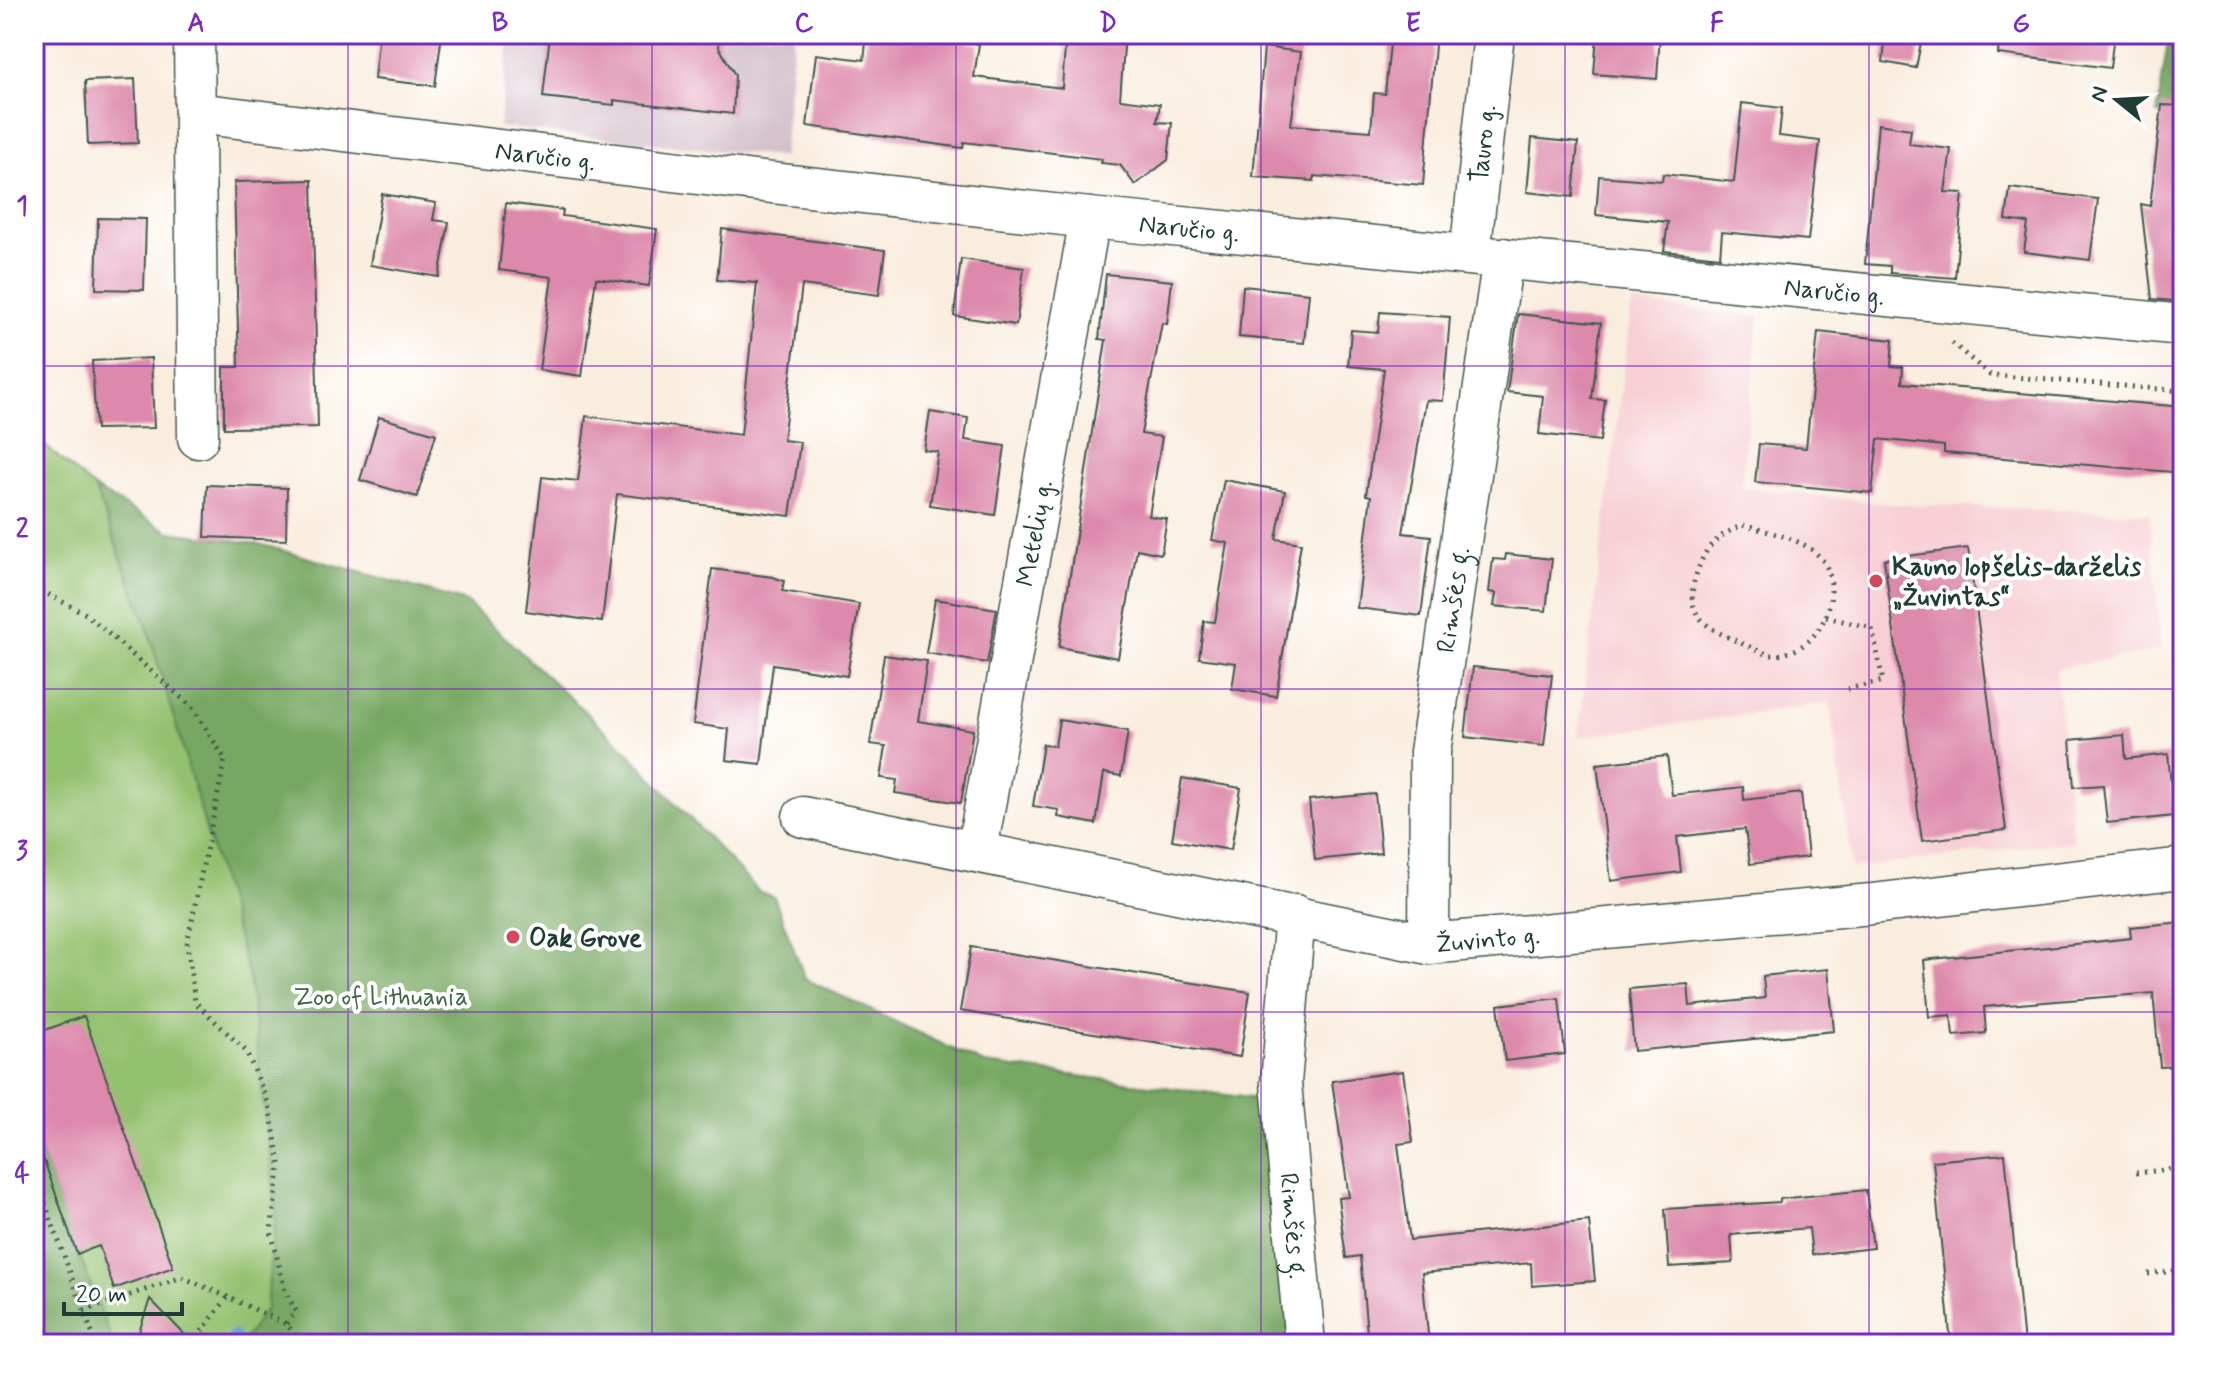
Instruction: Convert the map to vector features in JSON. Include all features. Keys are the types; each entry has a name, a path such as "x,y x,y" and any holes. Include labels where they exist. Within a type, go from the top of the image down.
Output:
{"street":[{"path":"194,34 198,438"},
{"name":"Tauro g.","path":"1486,256 1494,34"},
{"name":"Naručio g.","path":"196,113 1090,218 2183,325"},
{"name":"Metelių g.","path":"977,850 1090,218"},
{"name":"Rimšės g.","path":"1429,944 1430,752 1486,256"},
{"name":"Žuvinto g.","path":"803,817 1429,944 1872,904 2183,868"},
{"name":"Rimšės g.","path":"1295,915 1281,1083 1305,1344"}],"path":[{"path":"1942,335 1990,375 2183,391"},
{"path":"1743,525 1801,543 1825,560 1834,590 1826,617 1818,633 1798,648 1771,655 1710,630 1695,612 1691,591 1700,562 1716,537 1743,525"},
{"path":"34,587 86,614 192,707 225,759 187,944 195,1002 246,1051 269,1105 280,1164 271,1231 285,1291 296,1311 286,1324"},
{"path":"1826,617 1872,628 1883,681 1848,689"},
{"path":"2136,1173 2183,1168"},
{"path":"34,1173 96,1344"},
{"path":"2148,1274 2183,1270"},
{"path":"84,1311 182,1277 286,1324 303,1344"},
{"path":"192,1344 228,1297"}],"shaded area":[{"path":"510,34 794,34 783,157 499,127"},
{"name":"Kauno lopšelis-darželis „Žuvintas“","path":"1632,303 1759,316 1741,487 1891,504 2150,513 2161,650 2056,669 2074,841 1852,868 1830,703 1578,737"}],"green space":[{"path":"2169,34 2183,34 2183,117 2157,114"},
{"name":"Oak Grove","path":"34,436 95,489 170,532 259,544 466,602 620,744 759,892 774,897 805,979 984,1064 1264,1100 1292,1344 34,1344"},
{"name":"Oak Grove","path":"95,489 170,532 259,544 466,602 620,744 759,892 774,897 805,979 984,1064 1264,1100 1292,1344 241,1344 266,1309 276,1211 249,977 148,629"},
{"path":"34,1136 113,1344 34,1344"}],"building":[{"path":"379,34 442,34 435,86 374,79"},
{"path":"550,34 720,34 719,47 735,75 733,114 614,100 614,105 543,97"},
{"path":"867,34 964,34 963,41 979,44 974,77 1062,88 1066,34 1125,34 1120,99 1160,104 1157,122 1172,123 1168,160 1135,185 1120,165 1101,163 1102,159 964,142 963,148 807,126 816,54 864,60"},
{"path":"1391,34 1436,34 1423,185 1314,176 1314,181 1253,177 1264,47 1301,52 1291,125 1371,131 1374,93 1385,94"},
{"path":"1597,34 1660,34 1657,79 1594,74"},
{"path":"1886,34 1922,37 1916,68 1883,62"},
{"path":"2000,34 2114,34 2110,68 1998,54"},
{"path":"135,79 138,143 88,145 85,81"},
{"path":"1742,103 1782,108 1779,136 1820,141 1808,240 1722,232 1720,257 1664,251 1668,222 1596,215 1599,176 1662,181 1663,174 1734,182"},
{"path":"2162,105 2183,106 2183,302 2152,299 2141,204 2150,206"},
{"path":"1878,124 1911,129 1909,144 1951,149 1945,192 1963,193 1955,278 1890,273 1890,266 1865,264"},
{"path":"1532,138 1578,143 1573,197 1527,192"},
{"path":"312,180 318,427 224,428 224,367 239,367 234,182"},
{"path":"2010,188 2098,199 2090,260 2024,252 2028,223 2006,220"},
{"path":"382,194 436,203 433,220 449,222 439,277 370,265"},
{"path":"506,203 563,210 562,216 657,229 649,286 596,278 582,376 539,370 552,277 499,270"},
{"path":"98,218 146,219 144,290 96,289"},
{"path":"722,229 885,250 879,295 802,285 783,440 800,442 790,516 617,494 602,622 526,611 542,477 578,481 586,416 741,435 757,283 717,280"},
{"path":"961,259 1024,268 1016,325 954,316"},
{"path":"1106,274 1172,281 1167,324 1162,323 1141,434 1162,437 1149,516 1167,519 1161,554 1137,549 1118,658 1059,647 1106,340 1099,339"},
{"path":"1243,286 1309,293 1304,343 1239,337"},
{"path":"1380,312 1450,317 1443,401 1426,400 1403,533 1431,536 1421,616 1357,608 1371,496 1366,495 1384,369 1348,366 1351,330 1378,332"},
{"path":"1518,314 1601,323 1592,399 1605,400 1600,441 1539,434 1543,396 1507,392"},
{"path":"1818,332 1893,340 1891,366 1903,367 1902,383 2183,407 2183,473 1944,453 1944,446 1878,439 1872,493 1755,482 1759,444 1806,448"},
{"path":"151,358 154,428 96,429 92,361"},
{"path":"930,412 968,418 965,440 1005,446 995,515 930,505 938,452 924,450"},
{"path":"379,417 436,434 417,497 360,480"},
{"path":"1224,480 1285,491 1276,539 1301,543 1276,696 1232,689 1236,663 1199,658 1204,621 1215,622 1228,543 1212,540"},
{"path":"207,485 287,488 286,540 205,537"},
{"path":"1968,548 2006,830 1922,841 1884,559"},
{"path":"1506,554 1552,559 1546,611 1494,606 1496,593 1489,592 1493,559 1505,560"},
{"path":"712,569 773,577 784,581 782,591 859,604 847,676 773,664 761,764 726,760 729,729 693,724"},
{"path":"935,599 997,609 987,663 926,653"},
{"path":"884,655 927,661 918,721 973,730 961,803 895,793 897,780 881,778 886,746 870,744"},
{"path":"1473,667 1552,675 1544,746 1465,737"},
{"path":"1059,720 1128,731 1121,776 1104,773 1096,824 1058,817 1059,810 1033,806 1043,744 1055,746"},
{"path":"2124,735 2126,759 2168,754 2174,816 2107,823 2103,785 2074,787 2070,740"},
{"path":"1667,756 1672,795 1743,787 1744,800 1801,793 1808,857 1750,864 1745,829 1677,837 1681,872 1611,881 1597,764"},
{"path":"1182,778 1241,788 1231,850 1172,840"},
{"path":"1375,794 1381,853 1315,860 1309,800"},
{"path":"2183,922 2183,1066 2160,1067 2153,993 1984,1007 1986,1033 1953,1036 1951,1015 1929,1017 1924,960 2131,938 2130,927"},
{"path":"971,947 1250,992 1240,1057 960,1011"},
{"path":"1828,969 1834,1031 1634,1051 1629,989 1688,984 1690,1006 1765,998 1763,976"},
{"path":"1559,998 1565,1054 1505,1061 1498,1005"},
{"path":"84,1016 173,1267 114,1289 99,1246 77,1254 34,1132 34,1034"},
{"path":"1403,1071 1413,1142 1398,1144 1410,1240 1589,1221 1595,1281 1532,1286 1531,1263 1422,1273 1429,1344 1368,1344 1360,1256 1346,1258 1338,1198 1349,1197 1332,1081"},
{"path":"2005,1154 2024,1344 1951,1344 1933,1161"},
{"path":"1866,1190 1873,1248 1812,1255 1809,1228 1731,1235 1733,1263 1669,1267 1665,1209 1780,1202 1780,1199"},
{"path":"150,1299 194,1344 135,1344"}],"waterway":[{"path":"233,1336 237,1344"}],"place":[{"name":"Kauno lopšelis-darželis „Žuvintas“","path":"1876,581"},
{"name":"Oak Grove","path":"513,937"}],"park label":[{"name":"Zoo of Lithuania","path":"381,996"}]}
